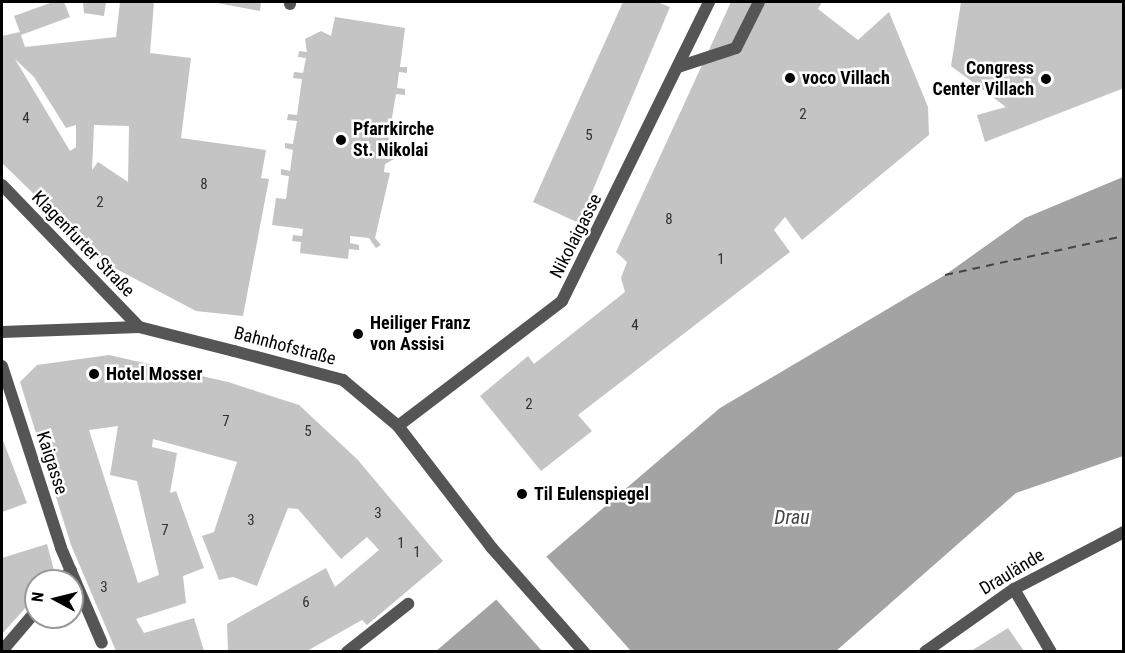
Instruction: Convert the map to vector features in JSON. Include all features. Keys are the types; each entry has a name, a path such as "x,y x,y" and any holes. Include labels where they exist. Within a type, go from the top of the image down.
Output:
{"street":[{"name":"Nikolaigasse","path":"398,426 562,301 709,2"},
{"path":"678,67 736,48 759,2"},
{"name":"Klagenfurter Straße","path":"2,185 139,327"},
{"name":"Bahnhofstraße","path":"2,332 139,327 343,380 398,426 492,548 584,651"},
{"name":"Kaigasse","path":"2,366 71,569"},
{"name":"Draulände","path":"925,651 1014,589 1124,532"},
{"path":"1014,589 1052,651"},
{"name":"Kaigasse","path":"84,601 102,643"},
{"path":"347,651 408,604"},
{"path":"2,651 24,625"}],"water":[{"name":"Drau","path":"1123,177 1123,456 1016,493 836,651 435,652 720,408 945,275 1025,218"}],"pier":[{"path":"544,554 631,651 542,651 494,597"}],"building":[{"path":"53,2 64,2 70,17 21,35 25,47 116,37 120,2 154,2 150,53 191,58 181,138 266,150 261,178 269,179 243,316 196,311 105,263 2,163 2,36 20,32 14,16","holes":["15,59 34,77 66,128 76,125 76,147 70,151","94,125 129,126 128,182 98,162 92,170"]},
{"path":"83,2 106,2 104,16 84,13"},
{"path":"211,2 261,2 260,11"},
{"path":"623,2 657,2 670,7 579,223 533,202"},
{"path":"731,2 822,2 818,9 858,40 889,12 928,107 929,135 802,240 785,217 774,230 790,252 578,415 592,431 541,471 480,396 528,356 534,364 625,292 621,278 627,262 616,252"},
{"name":"Congress Center Villach","path":"961,2 1124,2 1124,88 985,142 977,115 1006,107 951,66"},
{"name":"Pfarrkirche St. Nikolai","path":"335,17 405,28 400,67 407,67 407,73 399,72 397,88 405,89 405,95 396,94 390,129 399,130 398,137 389,136 386,159 394,159 385,164 384,172 390,173 375,238 381,245 376,248 369,238 350,236 350,243 359,245 359,250 349,249 348,259 300,253 301,242 292,241 293,235 302,236 303,229 272,225 276,198 286,199 289,176 281,175 281,169 290,171 293,150 285,148 285,143 293,144 297,121 287,120 288,114 297,115 302,79 293,78 294,72 303,73 306,58 298,57 299,51 307,52 305,39 321,31 331,36"},
{"path":"109,355 228,382 299,405 357,459 443,561 367,625 362,620 307,651 228,651 227,624 326,568 335,587 379,550 367,537 341,559 298,509 288,508 257,586 233,577 219,580 202,536 214,532 237,462 153,439 152,447 177,453 170,493 176,491 204,568 183,576 186,603 136,619 144,633 194,618 204,651 116,651 84,576 84,569 81,569 71,545 20,382 37,365","holes":["118,426 110,475 137,481 159,575 138,583 89,430"]},
{"path":"2,438 27,503 2,512"},
{"path":"47,544 54,569 24,569 24,609 2,634 2,558"},
{"path":"1008,628 1024,651 971,651"}],"ferry route":[{"path":"945,275 1124,236"}],"place":[{"name":"voco Villach","path":"790,78"},
{"name":"Congress Center Villach","path":"1046,79"},
{"name":"Pfarrkirche St. Nikolai","path":"341,140"},
{"name":"Heiliger Franz von Assisi","path":"358,334"},
{"name":"Hotel Mosser","path":"94,374"},
{"name":"Til Eulenspiegel","path":"522,494"}]}
